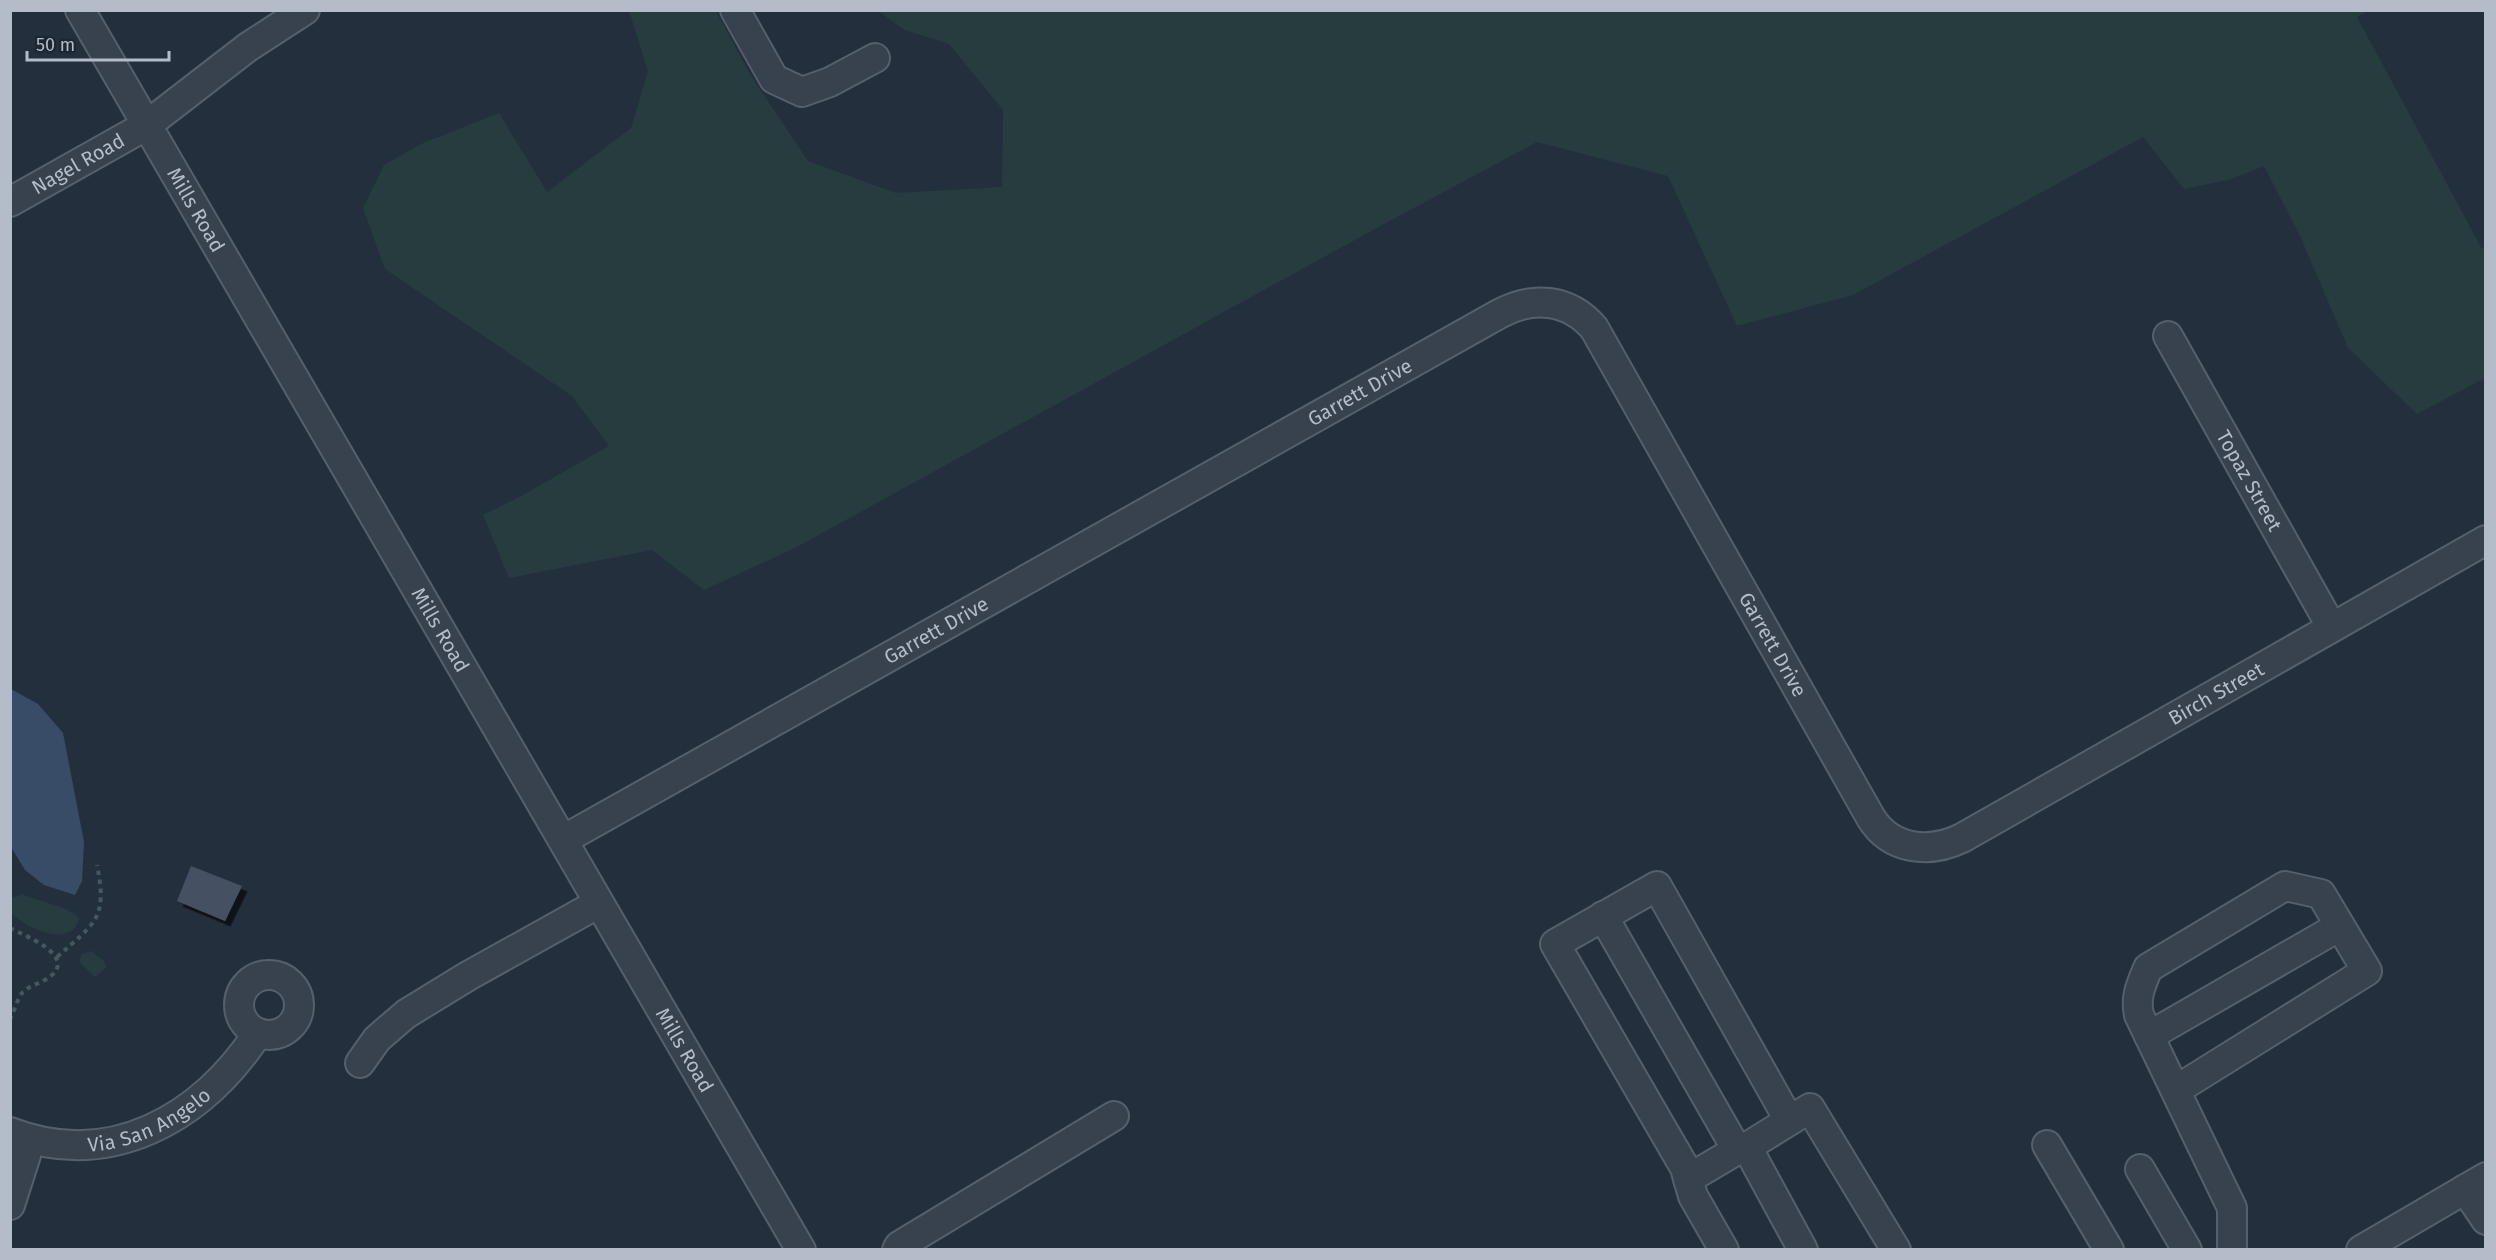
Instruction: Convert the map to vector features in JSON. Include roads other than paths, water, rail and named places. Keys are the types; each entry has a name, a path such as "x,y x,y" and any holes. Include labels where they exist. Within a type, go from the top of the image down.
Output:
{"street":[{"name":"Mills Road","path":"80,10 801,1250"},
{"name":"Nagel Road","path":"10,202 147,125 248,48 305,10"},
{"path":"735,10 774,79 802,92 830,82 875,58"},
{"name":"Garrett Drive","path":"563,840 1499,314 1521,304 1541,301 1571,310 1594,328 1875,824 1889,838 1905,845 1944,846"},
{"name":"Topaz Street","path":"2168,336 2331,626"},
{"name":"Birch Street","path":"1944,846 2486,540"},
{"path":"1724,1250 1693,1196 1685,1168 1555,944 1657,886 1789,1120"},
{"path":"2176,1090 2367,971 2321,894 2285,886 2148,969 2138,991 2136,1002 2149,1035 2232,1208 2232,1250"},
{"path":"360,1063 377,1039 406,1014 468,976 599,903"},
{"path":"1603,916 1803,1250"},
{"path":"2149,1035 2340,926"},
{"name":"Via San Angelo","path":"14,1140 94,1144 123,1139 154,1127 211,1091 232,1069 258,1033"},
{"path":"1688,1179 1810,1108 1896,1250"},
{"path":"897,1250 899,1246 1114,1116"},
{"path":"10,1205 26,1155 14,1140"},
{"path":"2047,1144 2109,1250"},
{"path":"2140,1170 2187,1250"},
{"path":"2361,1250 2475,1183 2486,1220"}],"water":[{"path":"11,689 38,704 63,733 84,842 82,881 75,895 44,885 25,870 11,847"}]}
